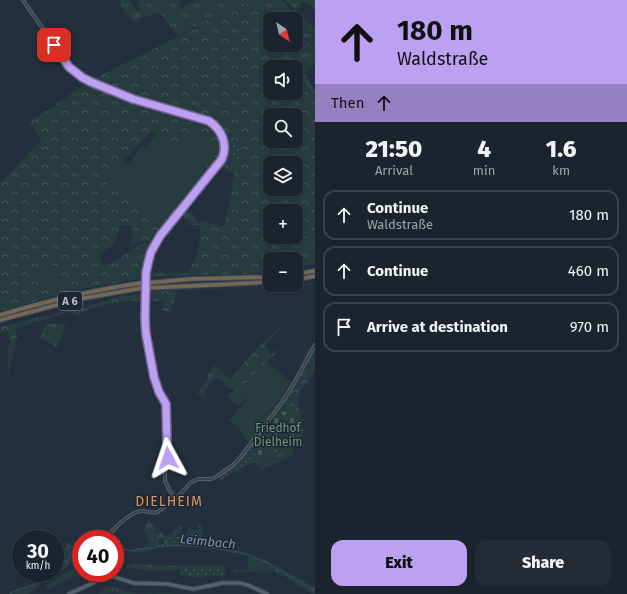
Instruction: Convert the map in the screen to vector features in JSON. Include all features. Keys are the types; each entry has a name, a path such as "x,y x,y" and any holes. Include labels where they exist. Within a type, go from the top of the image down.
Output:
{"highway":[{"path":"303,273 315,271"},
{"path":"303,279 315,276"},
{"name":"A 6","path":"0,315 77,294 141,283 191,279 263,277"},
{"name":"A 6","path":"0,320 79,299 142,288 263,282"}],"main road":[{"path":"124,580 133,583 167,584 193,589 223,583 239,583 248,585 267,594"},
{"path":"69,594 95,582"}],"street":[{"path":"24,0 69,67 83,78 127,97 206,120 215,126 221,133 225,147 222,159 154,244 149,257 146,273 145,319 154,377 159,392 166,404 167,410 168,458 165,481 174,499"},
{"path":"113,530 131,515 140,511 156,513 179,496 190,483 198,479 213,478 233,465 275,412 296,380 315,345"}],"green space":[{"path":"121,0 128,0 137,11 139,0 180,0 181,8 197,0 254,0 248,4 241,4 235,10 205,21 178,36 160,13 143,17 135,23 118,3"},
{"path":"254,0 260,0 264,12 263,12 263,52 288,52 294,60 263,60 263,100 303,100 303,71 315,91 315,229 303,240 303,204 263,204 263,244 299,244 291,252 263,252 263,273 187,275 196,256 200,242 200,228 198,221 224,226 232,191 234,174 220,166 228,150 223,133 215,124 206,118 121,93 95,82 71,67 73,66 98,77 189,31 205,21 235,10 241,4 248,4"},
{"path":"260,0 281,0 293,12 265,12"},
{"path":"285,0 315,0 315,11 304,1 296,10 298,12 293,12 295,9"},
{"path":"303,17 315,28 315,35 311,32 310,33 315,38 315,46 306,37 304,38 315,48 315,63 305,73 303,71 303,60 294,60 288,52 303,52"},
{"path":"43,23 73,66 71,67 42,25"},
{"path":"88,82 113,94 205,121 218,131 222,140 223,150 222,156 164,228 163,226 149,241 137,242 130,249 133,228 130,225 121,225 114,244 99,255 104,266 116,261 140,244 149,244 143,263 142,278 72,291 0,311 0,181 2,182 42,139 29,123","holes":["151,132 173,152 215,155 188,193 161,222 163,226 159,221 107,184 122,162","53,270 69,281 40,288"]},
{"path":"199,133 210,141 215,155 188,193 161,222 107,184 122,162 127,165 142,146 145,147 155,136 173,152 185,136"},
{"path":"233,143 245,150 234,160 228,156"},
{"path":"184,207 194,215 199,225 187,225 189,222 182,214 178,221 175,224 173,223 164,234 155,252 150,272 188,273 187,275 148,277 151,256 159,239"},
{"path":"163,226 164,228 150,251 145,278 142,278 143,263 149,241"},
{"path":"315,229 315,264 303,265 303,252 291,252 299,244 303,244 303,240"},
{"path":"53,256 53,270 69,281 40,288 41,261"},
{"path":"315,281 315,283 303,286 303,284"},
{"path":"263,287 178,290 178,289"},
{"path":"178,289 170,312 162,310 163,302 122,302 101,306 82,312 80,316 69,312 15,329 17,336 8,374 8,349 10,341 8,331 0,333 0,327 99,303 118,296"},
{"path":"46,323 66,325 57,347 40,338"},
{"path":"286,323 264,346 271,354 282,346 238,392 234,389 237,381 246,371 245,366 230,379 263,342"},
{"path":"314,343 291,385 276,409 274,408 296,375 307,351"},
{"path":"315,349 314,363 310,371 304,377 299,379"},
{"path":"315,357 315,369 308,382 300,391 298,399 302,424 294,413 295,403 291,398 276,417 273,416 299,379 309,373 313,367"},
{"path":"267,361 291,382 268,416 270,418 256,437 254,437 232,417 247,400 238,392"},
{"path":"214,365 230,379 243,366 247,370 235,385 234,389 230,389 218,378 216,378 205,390 206,392 203,396 209,404 197,393 207,379"},
{"path":"234,390 246,399 238,407 227,397"},
{"path":"291,398 295,403 295,411 302,424 301,427 304,429 302,435 287,448 290,453 259,465 260,470 254,462 251,462 272,454 292,442 299,430 297,417 288,412 280,411"},
{"name":"Friedhof Dielheim","path":"280,411 295,415 302,431 283,448 259,459 249,447 269,422 274,421 273,416 276,417"},
{"path":"232,417 254,437 249,442 242,435 243,433 229,420"},
{"path":"291,445 294,451 291,453 293,455 261,470 259,466 290,453 287,448"},
{"path":"249,447 259,459 220,481 219,477 234,465"},
{"path":"148,521 154,524 153,526 156,528 155,542 149,543 147,533 144,531"},
{"path":"179,524 183,528 180,531 181,536 177,533 171,539 159,539 159,530 165,537 170,533 171,534"},
{"path":"202,524 202,544 193,544 193,535 187,529 190,527 195,531 197,527"},
{"path":"181,530 184,533 189,531 193,535 193,544 237,550 235,553 201,548 176,547 134,552 134,550 155,542 156,535 159,534 159,544 174,543 183,540 180,534"},
{"path":"175,532 183,540 181,542 164,544 164,538 171,538 174,536"},
{"path":"68,542 72,543 72,555 70,562 64,570 64,551"},
{"path":"240,551 264,560 315,587 315,594 312,594 286,577 274,572 276,569 250,557 239,554"},
{"path":"250,557 276,569 274,572 247,567"},
{"path":"130,564 180,566 180,570 138,569 127,566"},
{"path":"180,566 225,566 225,575 210,575 199,578 180,574"},
{"path":"72,568 72,577 64,581 64,573"},
{"path":"250,568 270,571 269,574 258,571 233,573 233,569 247,570"},
{"path":"37,582 48,582 40,583 13,594 8,594 19,588"},
{"path":"50,582 62,582 49,589 45,585"},
{"path":"40,583 41,585 29,594 13,594"},
{"path":"107,585 126,592 138,594 99,594"},
{"path":"172,593 177,594 138,594"}],"waterway":[{"path":"285,52 315,94"},
{"name":"Leimbach","path":"124,549 132,551 158,546 184,545 211,547 234,551 247,554 269,564 315,591"},
{"name":"Leimbach","path":"65,549 72,547"},
{"name":"Leimbach","path":"64,567 68,562 71,552"},
{"name":"Leimbach","path":"10,594 41,582"}],"district":[{"name":"DIELHEIM","path":"169,501"}],"route":[{"path":"54,45 69,67 83,78 133,99 209,121 217,127 224,140 225,150 222,159 154,244 146,273 146,334 156,386 166,404 168,458"}]}
